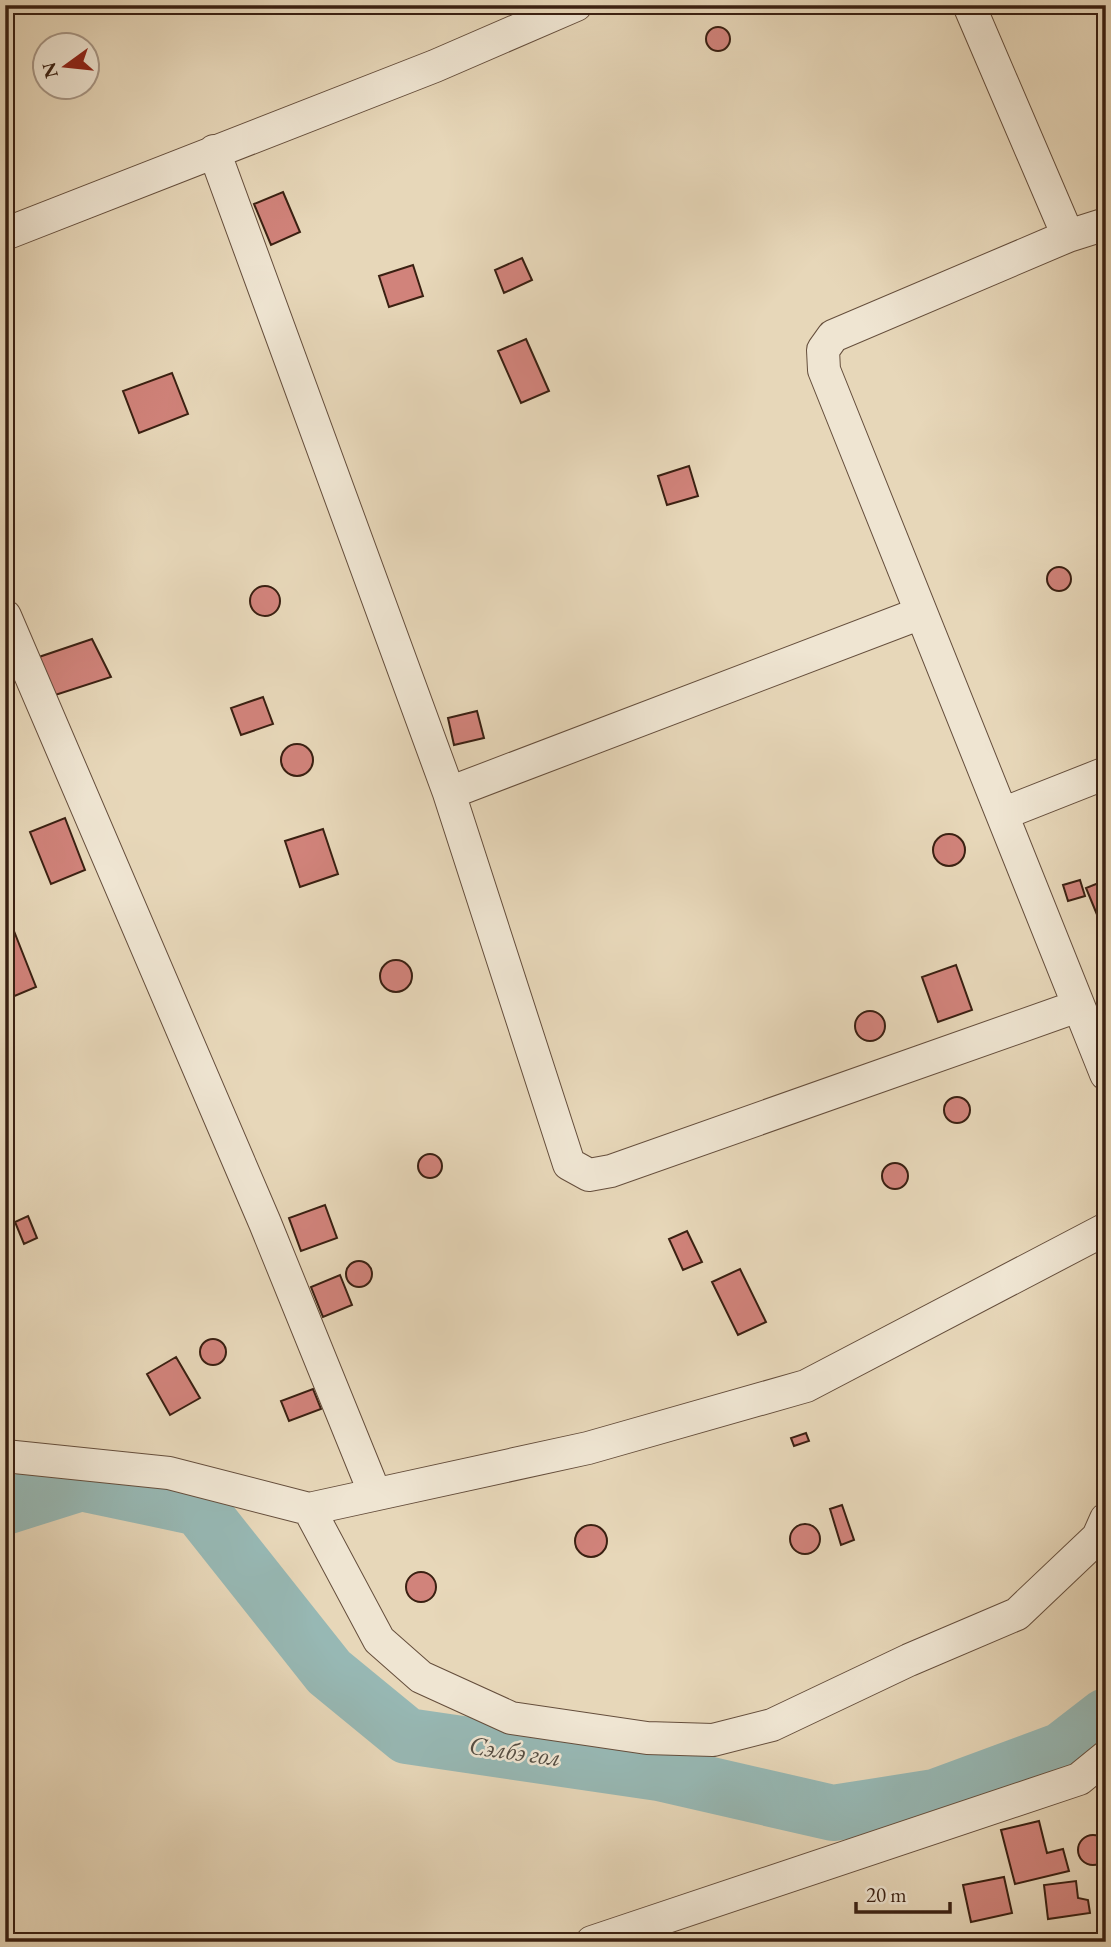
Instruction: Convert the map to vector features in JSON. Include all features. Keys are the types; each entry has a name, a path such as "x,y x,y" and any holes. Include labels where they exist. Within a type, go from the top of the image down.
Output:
{"street":[{"path":"5,234 435,66 576,5"},
{"path":"969,5 1068,236"},
{"path":"214,151 449,793 569,1164 589,1175 611,1171 1078,1006"},
{"path":"1106,224 1068,236 833,336 823,350 824,370 1106,1074"},
{"path":"449,793 921,613"},
{"path":"5,617 260,1210 375,1494"},
{"path":"1002,814 1106,773"},
{"path":"5,1456 169,1473 309,1508 588,1448 806,1386 1106,1229"},
{"path":"309,1508 379,1640 421,1677 511,1718 647,1738 713,1740 772,1725 909,1660 1017,1614 1098,1537 1106,1519"},
{"path":"592,1942 1079,1779 1106,1757"}],"building":[{"path":"718,27 729,34 730,39 723,50 718,51 707,44 706,39 713,28"},
{"path":"283,192 300,232 271,245 254,204"},
{"path":"522,258 532,280 504,293 495,270"},
{"path":"413,265 423,296 389,307 379,276"},
{"path":"526,339 549,391 521,403 498,351"},
{"path":"172,373 188,414 139,433 123,391"},
{"path":"689,466 698,496 667,505 658,476"},
{"path":"1059,567 1068,570 1071,579 1068,588 1059,591 1050,588 1047,579 1050,570"},
{"path":"265,586 271,587 279,595 279,607 271,615 265,616 259,615 251,607 250,601 251,595 259,587"},
{"path":"92,639 111,677 49,697 36,658"},
{"path":"263,697 273,724 241,735 231,708"},
{"path":"477,711 484,738 454,745 448,718"},
{"path":"297,744 309,748 313,760 309,772 297,776 285,772 281,760 285,748"},
{"path":"65,818 85,870 51,884 30,832"},
{"path":"323,829 338,874 300,887 285,841"},
{"path":"949,834 960,839 965,850 960,861 949,866 938,861 933,850 938,839"},
{"path":"1080,880 1085,896 1068,901 1063,885"},
{"path":"1106,880 1106,934 1105,934 1086,888"},
{"path":"12,926 36,987 5,1000 5,928"},
{"path":"396,960 407,965 412,976 407,987 396,992 385,987 380,976 385,965"},
{"path":"956,965 972,1010 938,1022 922,977"},
{"path":"870,1011 880,1016 885,1026 880,1036 870,1041 860,1036 855,1026 860,1016"},
{"path":"957,1097 966,1101 970,1110 966,1119 957,1123 948,1119 944,1110 948,1101"},
{"path":"430,1154 439,1157 442,1166 439,1175 430,1178 421,1175 418,1166 421,1157"},
{"path":"895,1163 904,1167 908,1176 904,1185 895,1189 886,1185 882,1176 886,1167"},
{"path":"325,1205 337,1238 301,1251 289,1218"},
{"path":"28,1216 37,1238 24,1244 15,1222"},
{"path":"687,1231 702,1262 683,1270 669,1239"},
{"path":"359,1261 368,1265 372,1274 368,1283 359,1287 350,1283 346,1274 350,1265"},
{"path":"740,1269 766,1322 738,1335 712,1282"},
{"path":"340,1275 352,1305 323,1317 311,1287"},
{"path":"213,1339 222,1343 226,1352 222,1361 213,1365 204,1361 200,1352 204,1343"},
{"path":"176,1357 200,1398 170,1415 147,1374"},
{"path":"313,1389 321,1409 289,1421 281,1401"},
{"path":"806,1433 809,1441 794,1446 791,1438"},
{"path":"842,1505 854,1540 841,1545 830,1509"},
{"path":"805,1524 816,1528 820,1539 816,1550 805,1554 794,1550 790,1539 794,1528"},
{"path":"591,1525 603,1529 607,1541 603,1553 591,1557 579,1553 575,1541 579,1529"},
{"path":"421,1572 432,1576 436,1587 432,1598 421,1602 410,1598 406,1587 410,1576"},
{"path":"1039,1821 1047,1853 1063,1849 1069,1871 1015,1884 1001,1830"},
{"path":"1093,1835 1099,1836 1107,1844 1107,1856 1099,1864 1093,1865 1087,1864 1079,1856 1078,1850 1079,1844 1087,1836"},
{"path":"1004,1877 1012,1913 971,1922 963,1885"},
{"path":"1076,1881 1078,1898 1088,1900 1090,1913 1048,1919 1044,1885"}],"waterway":[{"name":"Сэлбэ гол","path":"5,1507 81,1483 199,1508 329,1672 407,1736 659,1773 833,1813 935,1797 1062,1750 1106,1716"}]}
